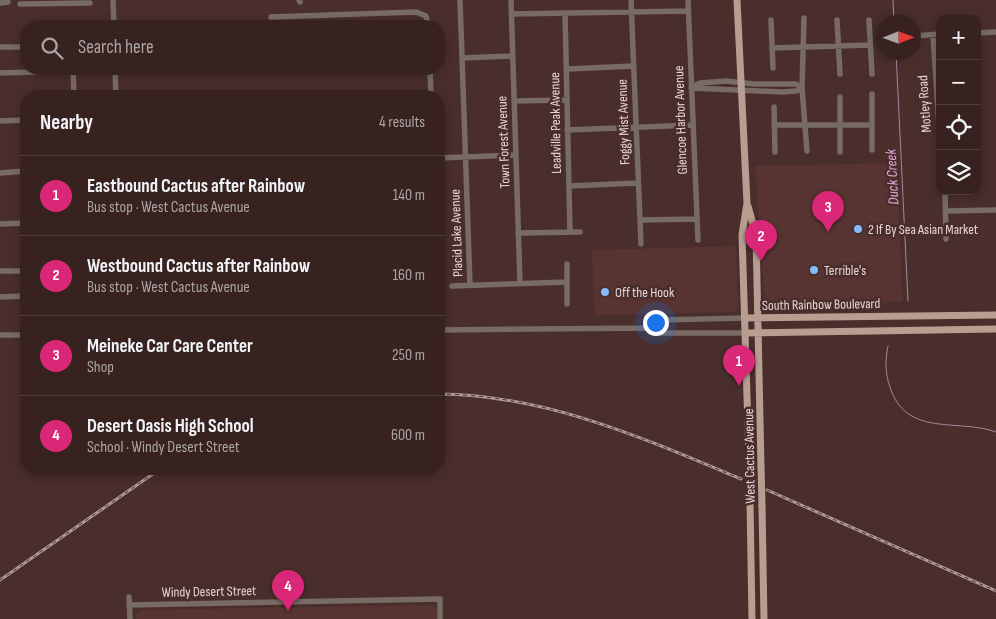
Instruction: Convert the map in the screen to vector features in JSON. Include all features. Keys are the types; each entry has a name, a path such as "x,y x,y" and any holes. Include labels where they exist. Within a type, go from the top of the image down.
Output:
{"main road":[{"name":"West Cactus Avenue","path":"737,0 747,204 742,235 752,619"},
{"name":"West Cactus Avenue","path":"747,204 756,231 764,619"},
{"name":"South Rainbow Boulevard","path":"744,318 996,315"},
{"name":"South Rainbow Boulevard","path":"745,332 996,329"}],"street":[{"path":"113,0 114,20"},
{"name":"Placid Lake Avenue","path":"460,0 470,285"},
{"name":"Town Forest Avenue","path":"511,0 520,283"},
{"name":"Foggy Mist Avenue","path":"631,0 641,244"},
{"name":"Glencoe Harbor Avenue","path":"688,0 698,240"},
{"path":"0,3 8,2"},
{"path":"20,4 29,2 90,3"},
{"path":"512,14 688,11"},
{"path":"271,17 416,12 426,16 427,20"},
{"name":"Leadville Peak Avenue","path":"565,13 570,232"},
{"path":"804,18 802,88 807,151"},
{"path":"771,20 773,68"},
{"path":"837,20 840,74"},
{"path":"869,20 872,74"},
{"path":"981,33 996,32"},
{"path":"921,36 936,35"},
{"path":"772,48 870,46"},
{"path":"0,47 20,47"},
{"path":"462,58 513,56"},
{"name":"Motley Road","path":"937,60 939,105"},
{"path":"567,69 634,66"},
{"path":"0,73 20,72"},
{"path":"73,75 74,90"},
{"path":"115,75 116,90"},
{"path":"430,75 431,90"},
{"path":"691,88 740,86 782,92 796,91 802,88"},
{"path":"872,94 872,150"},
{"path":"840,97 840,152"},
{"path":"514,101 566,100"},
{"path":"774,107 775,152"},
{"path":"0,121 20,120"},
{"path":"567,130 693,125"},
{"path":"774,126 872,125"},
{"path":"445,158 516,155"},
{"path":"0,173 20,171"},
{"path":"569,186 638,184"},
{"path":"945,195 946,239"},
{"path":"946,211 996,210"},
{"path":"640,220 697,219"},
{"path":"0,224 20,223"},
{"path":"518,233 580,232"},
{"path":"566,264 568,304"},
{"path":"0,271 20,271"},
{"path":"452,286 567,282"},
{"path":"0,296 20,296"},
{"name":"South Rainbow Boulevard","path":"649,328 659,320 744,318"},
{"name":"South Rainbow Boulevard","path":"445,331 649,328 661,334 745,332"},
{"path":"0,335 20,335"},
{"path":"129,597 130,619"},
{"name":"Windy Desert Street","path":"130,605 440,599 440,619"}],"shaded area":[{"path":"896,163 903,301 765,304 755,166"},
{"path":"736,246 738,304 735,312 594,315 592,250"},
{"path":"432,605 437,608 437,619 136,619 136,614 141,610"}],"waterway":[{"name":"Duck Creek","path":"893,0 894,15"},
{"name":"Duck Creek","path":"896,60 908,301"},
{"name":"Duck Creek","path":"888,346 886,356 888,382 898,403 908,414 921,420 935,423 981,428 996,432"}],"railway":[{"path":"445,394 479,396 518,402 593,421 631,434 741,479"},
{"path":"0,580 151,475"},
{"path":"767,490 996,591"}],"place":[{"name":"2 If By Sea Asian Market","path":"858,229"},
{"name":"Meineke Car Care Center","path":"828,232"},
{"name":"Westbound Cactus after Rainbow","path":"761,261"},
{"name":"Terrible's","path":"814,270"},
{"name":"Off the Hook","path":"605,292"},
{"name":"Eastbound Cactus after Rainbow","path":"739,386"},
{"name":"Desert Oasis High School","path":"288,611"}]}
